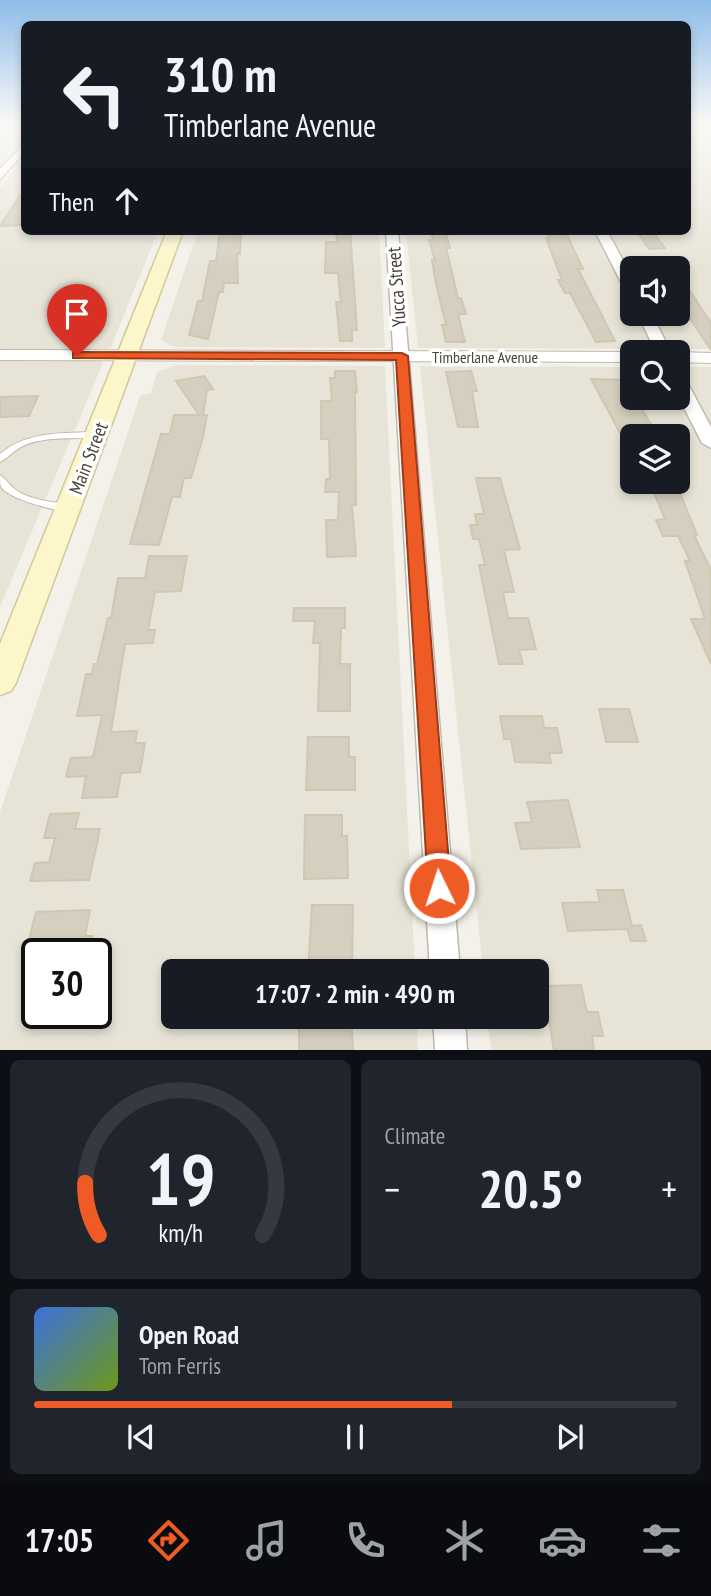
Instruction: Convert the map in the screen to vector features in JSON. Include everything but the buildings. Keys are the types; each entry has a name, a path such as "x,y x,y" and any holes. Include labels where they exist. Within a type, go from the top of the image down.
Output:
{"main road":[{"name":"Main Street","path":"0,683 173,235"}],"street":[{"name":"Yucca Street","path":"392,235 444,959"},
{"path":"603,235 620,267"},
{"name":"Timberlane Avenue","path":"0,355 620,357"},
{"path":"690,358 711,358"},
{"path":"690,403 711,443"},
{"path":"450,1029 451,1050"}],"lane":[{"path":"0,458 23,442 45,437 97,435"},
{"path":"0,478 4,485 38,504 69,507"}],"shaded area":[{"path":"13,172 21,172 21,235 156,235 111,347 98,351 0,350 0,188"},
{"path":"691,172 711,172 711,349 690,349 690,340 620,340 620,349 418,348 406,235 691,235"},
{"path":"197,235 379,235 385,348 174,347 161,340"},
{"path":"0,360 98,360 103,363 0,607"},
{"path":"176,365 385,366 414,959 161,959 161,1029 417,1029 418,1050 0,1050 0,812 140,396 151,393 157,372"},
{"path":"420,366 620,367 620,410 690,410 690,367 711,367 711,1050 491,1050 488,1029 549,1029 549,959 482,959"}],"route":[{"path":"77,356 402,356 439,888"}]}
